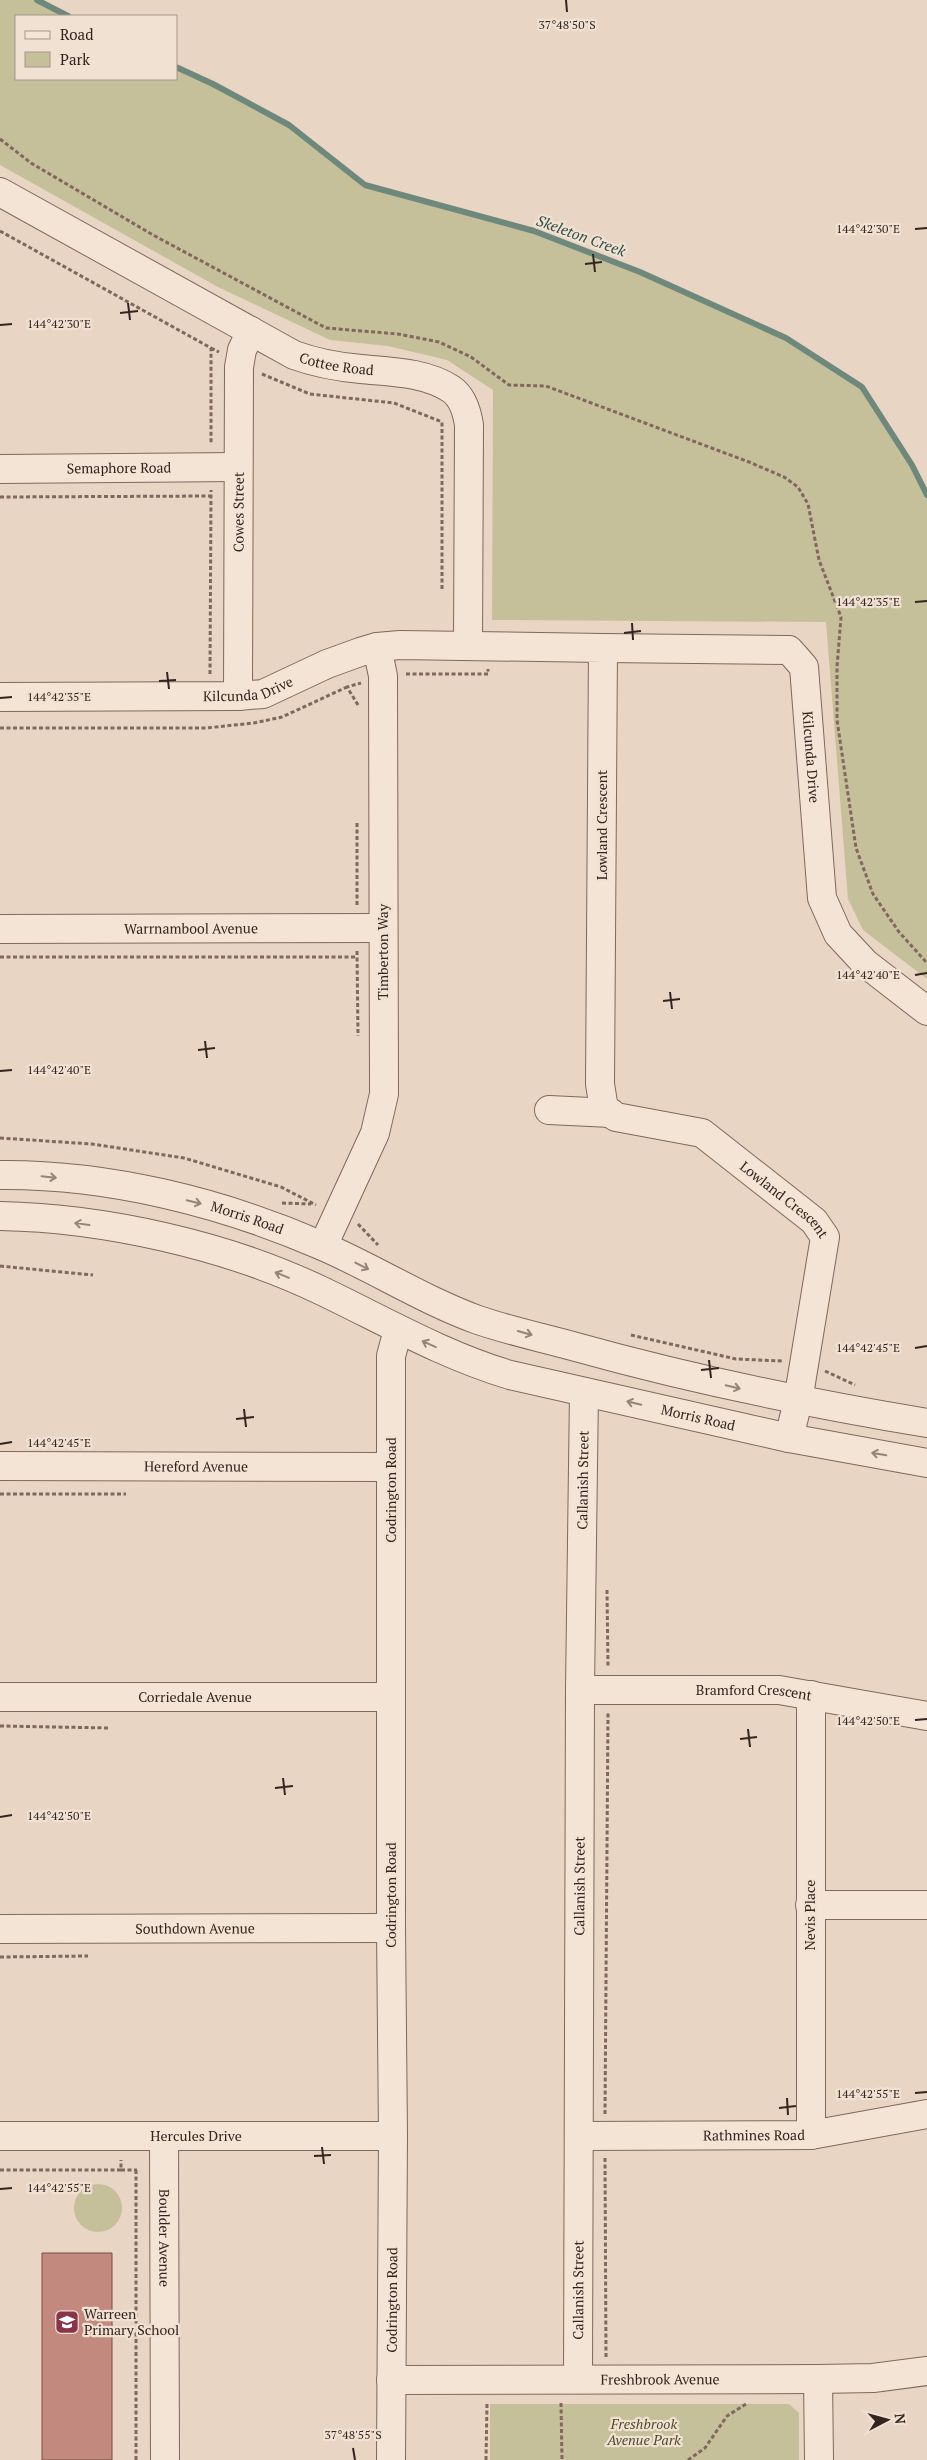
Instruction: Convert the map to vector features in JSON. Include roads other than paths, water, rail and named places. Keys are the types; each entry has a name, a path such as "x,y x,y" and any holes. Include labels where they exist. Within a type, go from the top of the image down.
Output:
{"street":[{"name":"Cottee Road","path":"0,192 294,355 320,364 414,375 451,389 460,399 466,410 469,425 479,645"},
{"name":"Cowes Street","path":"238,696 240,361 242,350 251,331"},
{"name":"Semaphore Road","path":"0,469 238,467"},
{"name":"Kilcunda Drive","path":"0,697 210,697 263,694 327,664 376,647 479,645"},
{"path":"479,645 603,648"},
{"name":"Timberton Way","path":"323,1246 376,1133 384,1094 383,676 376,647"},
{"name":"Kilcunda Drive","path":"603,648 789,650 804,667 822,898 838,934 858,956 927,1011"},
{"name":"Lowland Crescent","path":"603,648 600,1084 604,1109 616,1117 702,1133 814,1220 825,1237 798,1401 789,1438"},
{"name":"Warrnambool Avenue","path":"0,929 383,928"},
{"name":"Lowland Crescent","path":"549,1110 611,1113"},
{"name":"Morris Road","path":"0,1175 49,1178 147,1190 216,1208 266,1223 323,1246 399,1285 478,1320 662,1371 798,1401 927,1423"},
{"name":"Morris Road","path":"0,1216 75,1223 182,1241 246,1260 318,1290 398,1330 473,1364 510,1375 789,1438 927,1463"},
{"path":"473,1364 478,1320"},
{"name":"Codrington Road","path":"391,2460 393,2136 391,1356 398,1330"},
{"name":"Callanish Street","path":"569,2378 579,2136 580,1690 584,1392"},
{"name":"Hereford Avenue","path":"0,1466 391,1467"},
{"name":"Bramford Crescent","path":"580,1690 773,1690 927,1716"},
{"name":"Nevis Place","path":"810,1696 811,2135"},
{"name":"Corriedale Avenue","path":"0,1697 391,1697"},
{"path":"810,1905 927,1905"},
{"name":"Southdown Avenue","path":"0,1929 391,1928"},
{"name":"Rathmines Road","path":"579,2136 609,2121 811,2135 927,2114"},
{"name":"Hercules Drive","path":"0,2136 393,2136"},
{"name":"Boulder Avenue","path":"164,2136 165,2460"},
{"name":"Freshbrook Avenue","path":"391,2380 569,2378 818,2380 873,2378 927,2371"},
{"path":"818,2380 819,2460"}],"waterway":[{"name":"Skeleton Creek","path":"37,0 66,15"},
{"name":"Skeleton Creek","path":"178,68 213,84 289,125 365,185 534,231 640,272 786,338 862,387 912,465 927,495"}],"place":[{"name":"Warreen Primary School","path":"67,2322"}],"park label":[{"name":"Freshbrook Avenue Park","path":"644,2432"}]}
